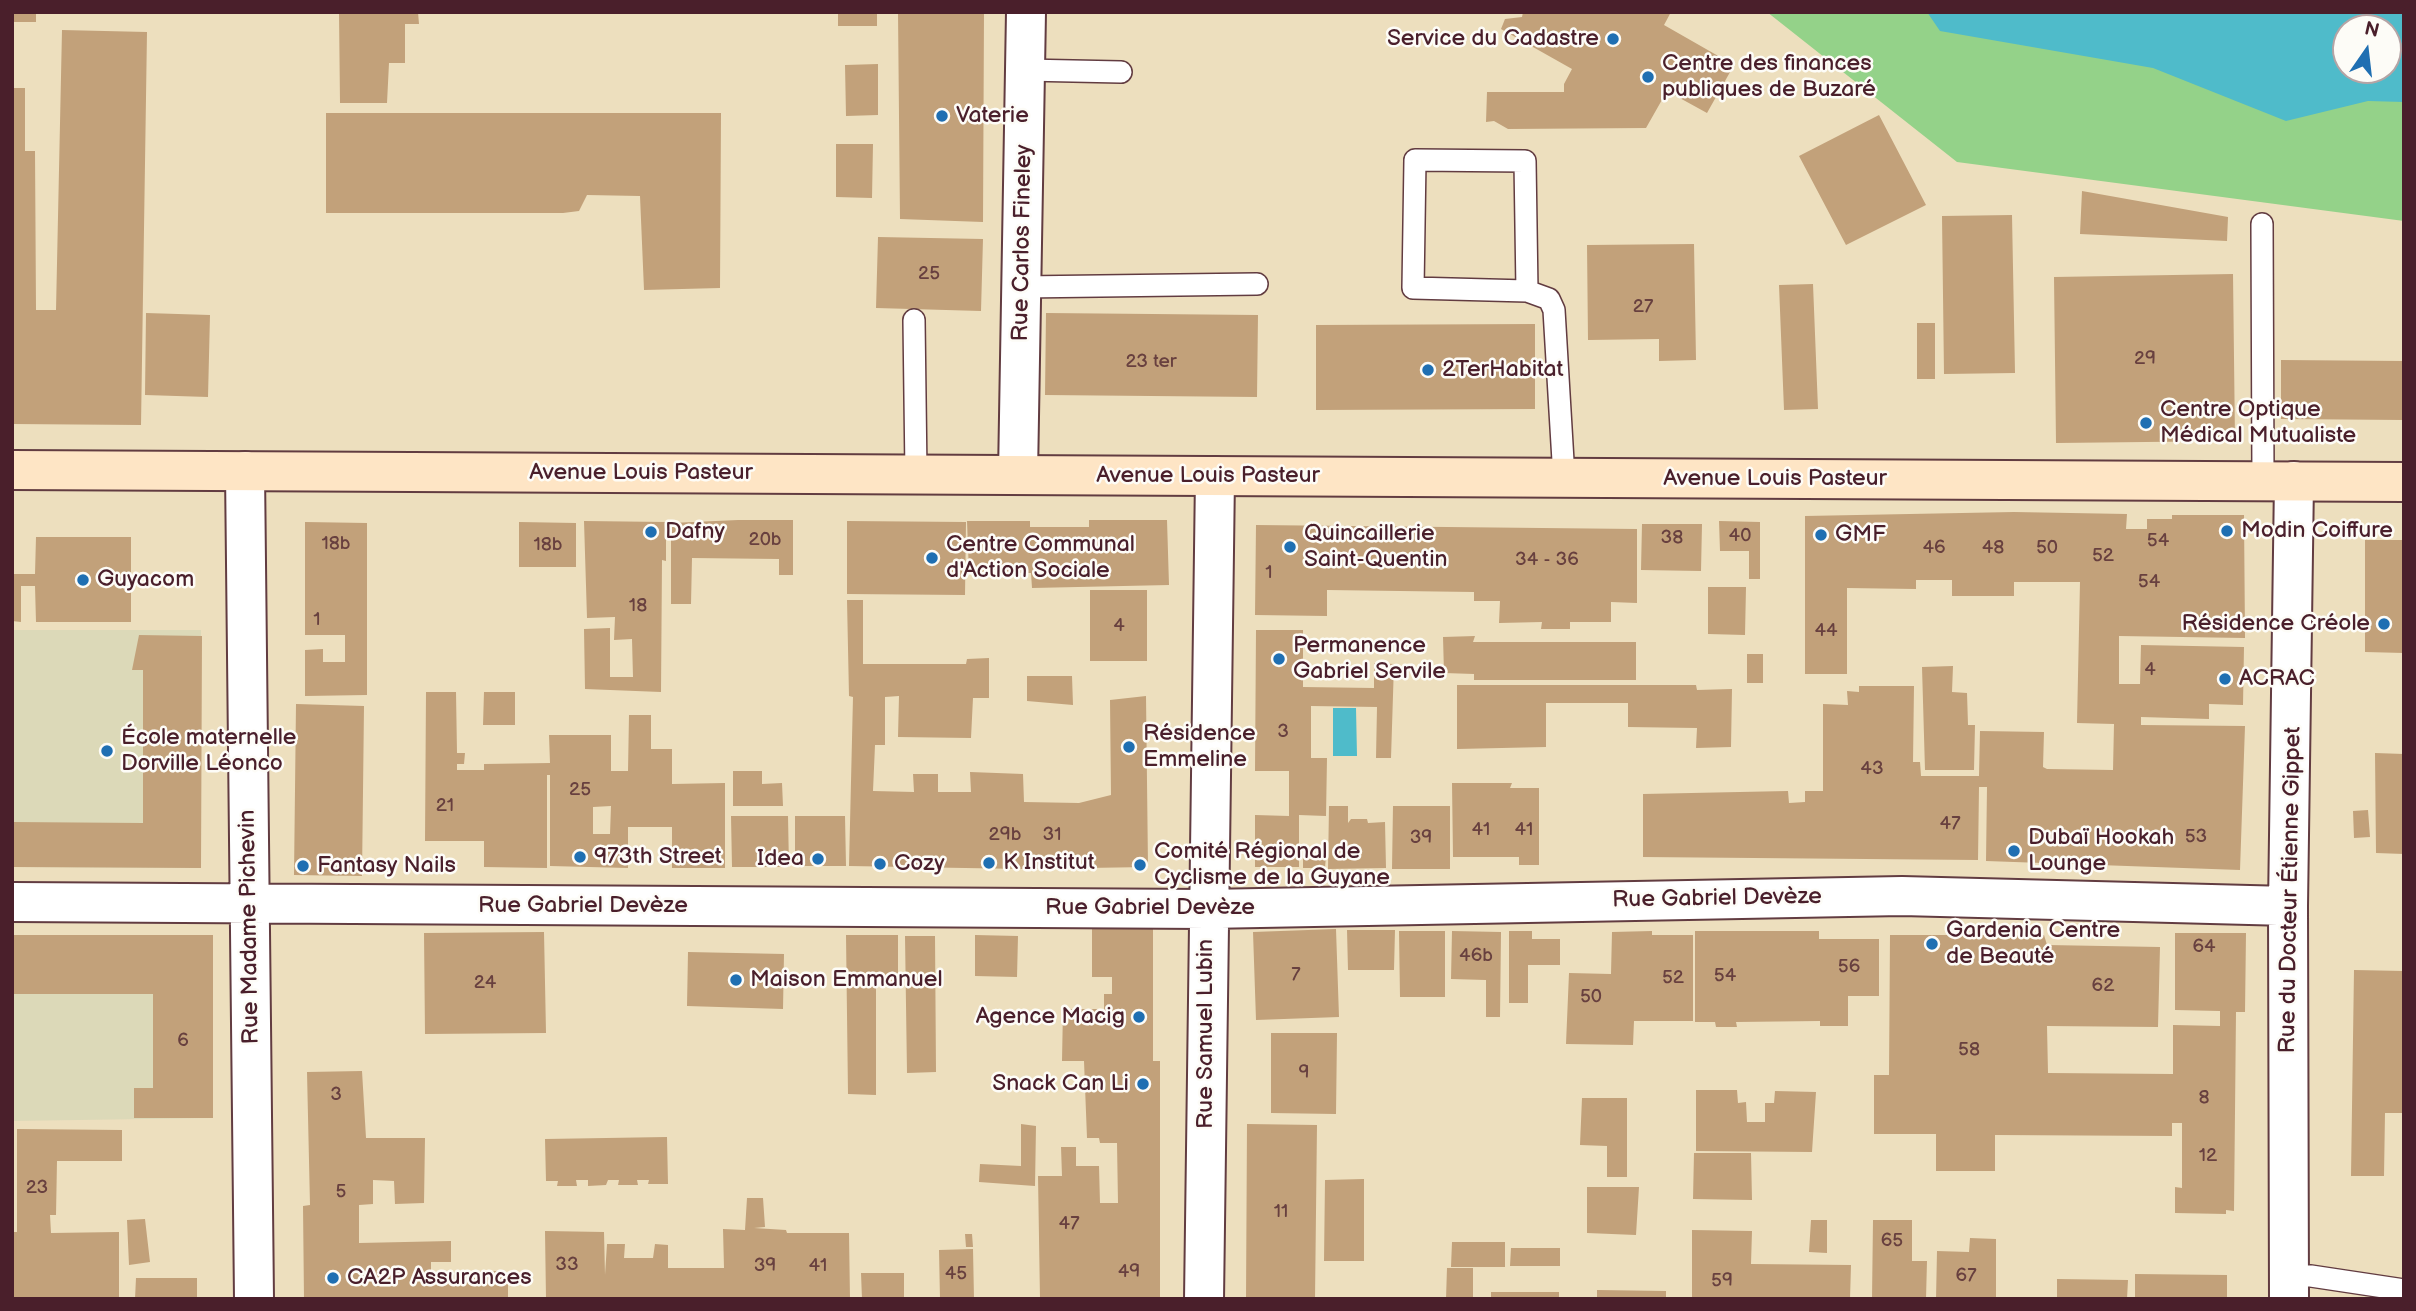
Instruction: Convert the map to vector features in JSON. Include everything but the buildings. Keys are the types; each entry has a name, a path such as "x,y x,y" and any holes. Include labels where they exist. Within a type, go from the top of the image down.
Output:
{"street":[{"name":"Rue Carlos Fineley","path":"1018,474 1026,12"},
{"name":"Avenue Louis Pasteur","path":"12,470 2404,482"},
{"name":"Rue Madame Pichevin","path":"245,471 254,1299"},
{"name":"Rue Samuel Lubin","path":"1204,1299 1207,909 1215,475"},
{"name":"Rue du Docteur Étienne Gippet","path":"2279,481 2288,906 2289,1287"},
{"name":"Rue Gabriel Devèze","path":"12,902 1207,909 1902,896 2288,906"}],"lane":[{"path":"1025,70 1121,72"},
{"path":"1527,291 1525,161 1415,160 1413,288 1527,291 1549,299 1554,310 1564,478"},
{"path":"2262,224 2279,481"},
{"path":"1022,287 1257,284"},
{"path":"914,320 916,474"},
{"path":"2289,1287 2311,1276 2404,1290"}],"shaded area":[{"name":"École maternelle Dorville Léonco","path":"12,630 201,630 201,868 12,867"},
{"path":"12,935 213,935 213,1118 12,1121"}],"green space":[{"path":"1767,12 2404,12 2404,221 1957,162"}],"water":[{"path":"1927,12 2404,12 2404,102 2368,101 2286,121 2153,68 1940,31"},
{"path":"1333,708 1356,708 1357,756 1333,756"}],"place":[{"name":"Service du Cadastre","path":"1613,39"},
{"name":"Centre des finances publiques de Buzaré","path":"1648,77"},
{"name":"Vaterie","path":"942,116"},
{"name":"2TerHabitat","path":"1428,370"},
{"name":"Centre Optique Médical Mutualiste","path":"2146,423"},
{"name":"Modin Coiffure","path":"2227,531"},
{"name":"Dafny","path":"651,532"},
{"name":"GMF","path":"1821,535"},
{"name":"Quincaillerie Saint-Quentin","path":"1290,547"},
{"name":"Centre Communal d'Action Sociale","path":"932,558"},
{"name":"Guyacom","path":"83,580"},
{"name":"Résidence Créole","path":"2384,624"},
{"name":"Permanence Gabriel Servile","path":"1279,659"},
{"name":"ACRAC","path":"2225,679"},
{"name":"Résidence Emmeline","path":"1129,747"},
{"name":"École maternelle Dorville Léonco","path":"107,751"},
{"name":"Dubaï Hookah Lounge","path":"2014,851"},
{"name":"973th Street","path":"580,857"},
{"name":"Idea","path":"818,859"},
{"name":"K Institut","path":"989,863"},
{"name":"Cozy","path":"880,864"},
{"name":"Comité Régional de Cyclisme de la Guyane","path":"1140,865"},
{"name":"Fantasy Nails","path":"303,866"},
{"name":"Gardenia Centre de Beauté","path":"1932,944"},
{"name":"Maison Emmanuel","path":"736,980"},
{"name":"Agence Macig","path":"1139,1017"},
{"name":"Snack Can Li","path":"1143,1084"},
{"name":"CA2P Assurances","path":"333,1278"}]}
